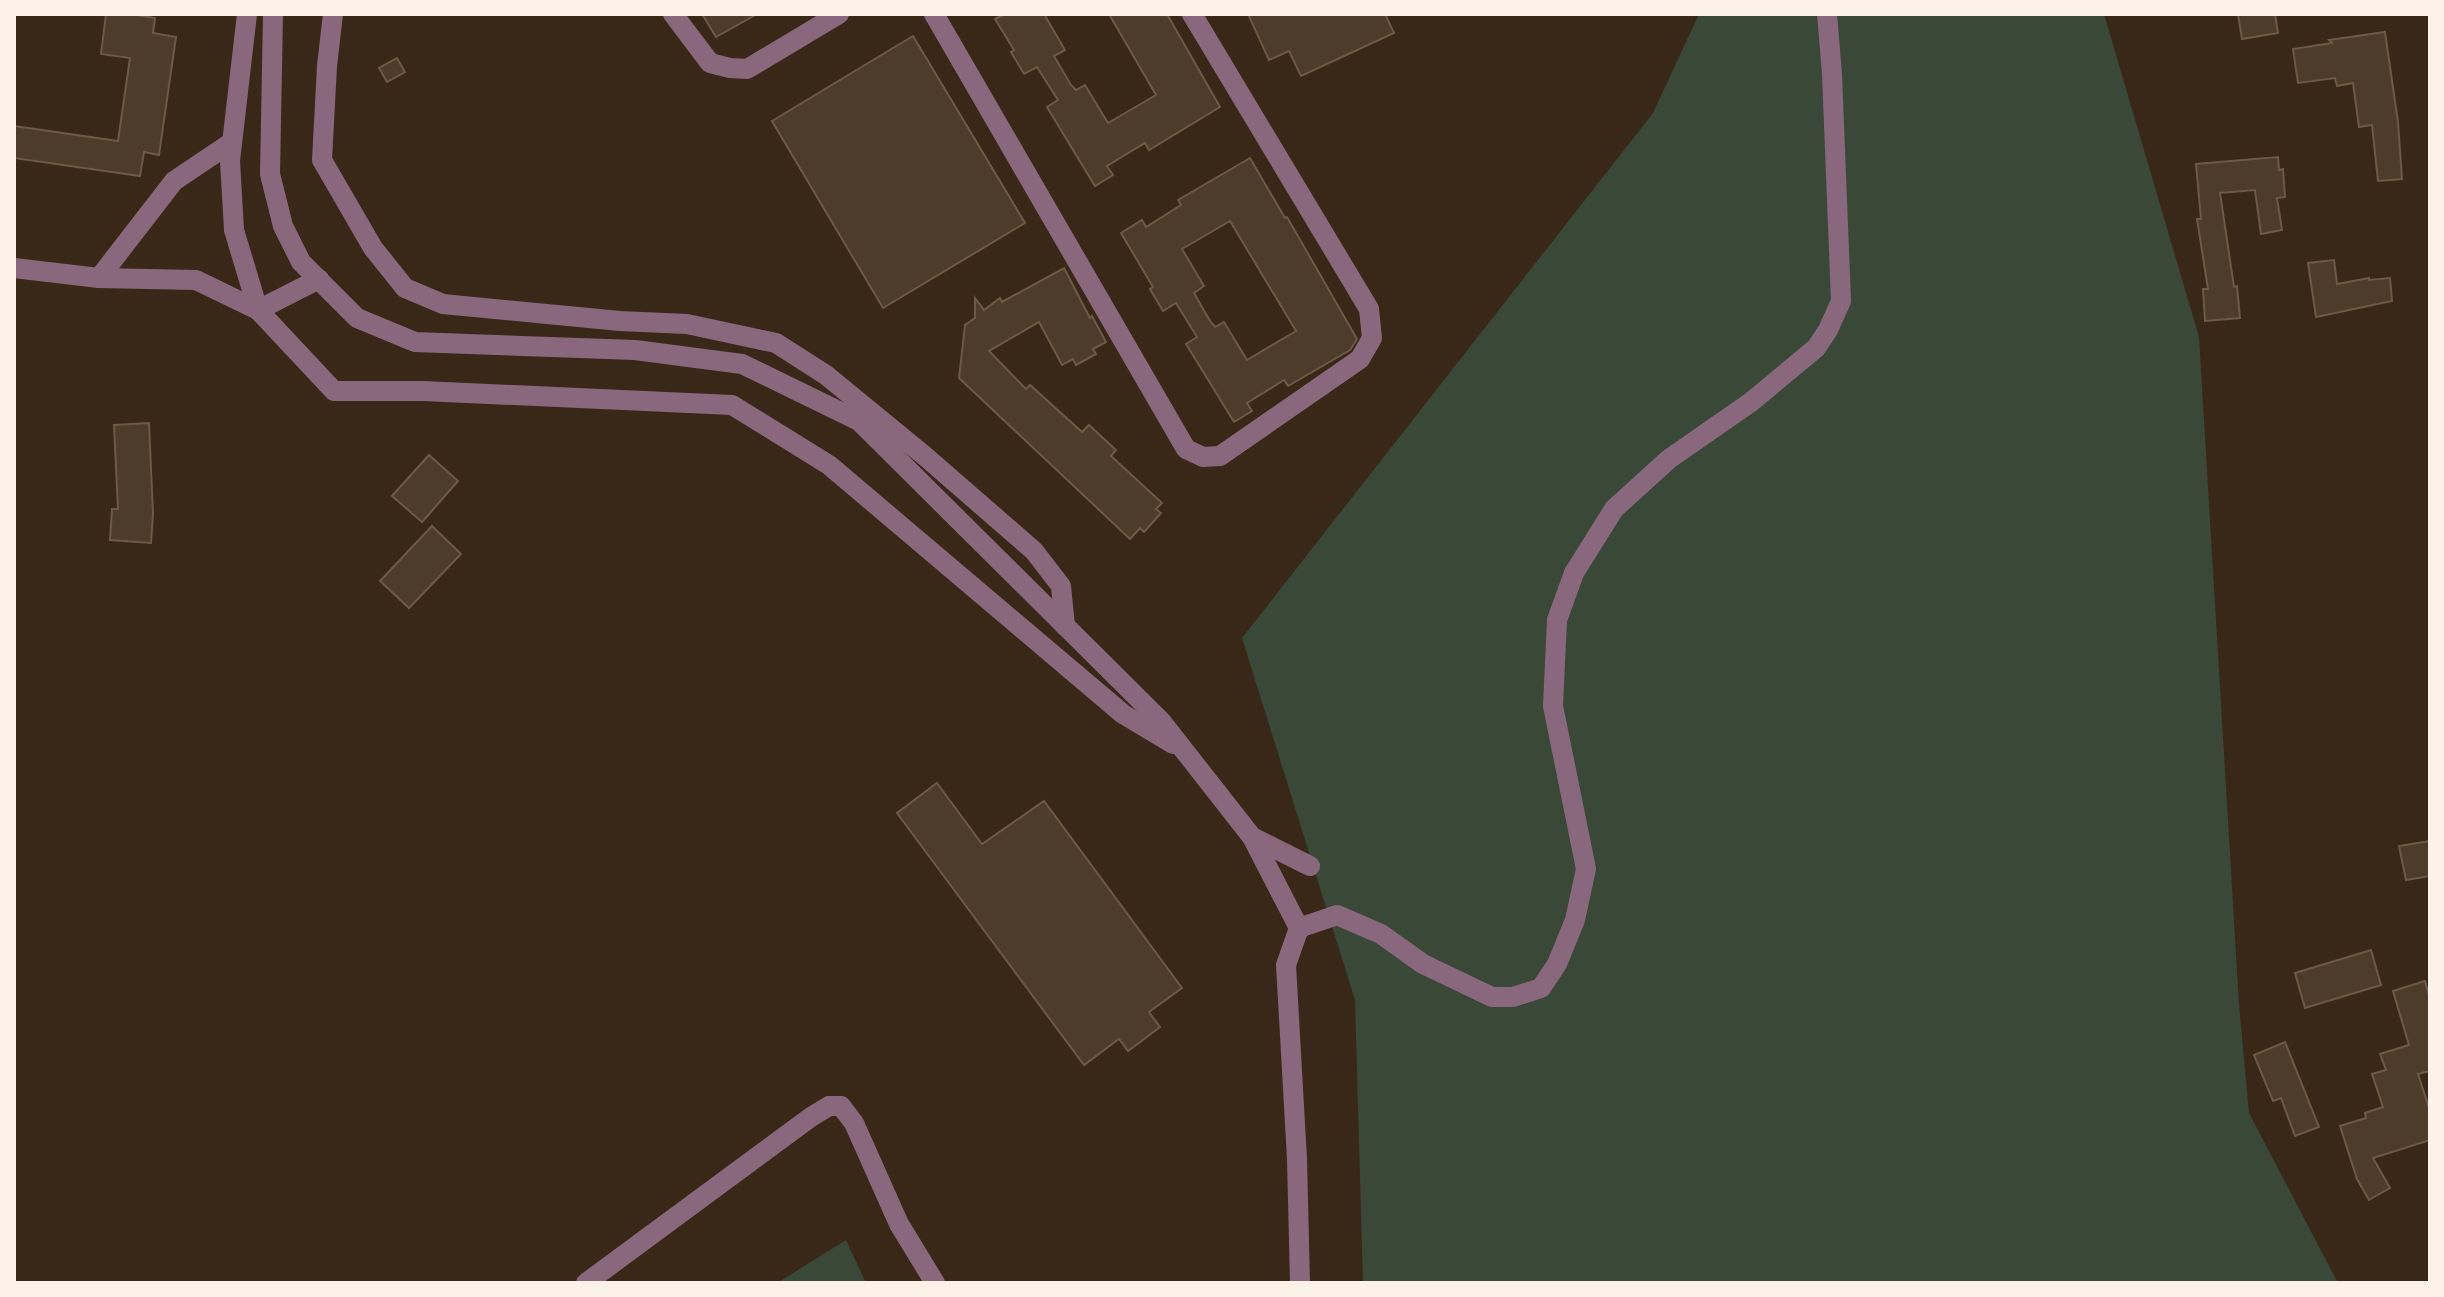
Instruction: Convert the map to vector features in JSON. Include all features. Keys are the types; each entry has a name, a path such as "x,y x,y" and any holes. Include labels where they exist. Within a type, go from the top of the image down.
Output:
{"street":[{"path":"247,14 230,161 234,230 258,310"},
{"path":"273,14 270,174 283,226 301,262 357,318 415,342 635,350 742,364 859,421 1161,721 1252,837 1299,928 1286,965 1297,1143 1300,1283"},
{"path":"333,14 322,160 373,248 405,288 443,304 620,321 687,324 776,343 826,375 1034,551 1061,586 1065,626"},
{"path":"673,14 710,63 747,69 839,14"},
{"path":"934,14 1186,449 1203,457 1220,456 1360,359 1372,338 1369,309 1192,14"},
{"path":"1299,928 1337,915 1381,934 1423,964 1492,997 1513,997 1541,988 1557,964 1575,920 1586,869 1553,706 1557,620 1574,573 1614,509 1669,459 1751,402 1816,348 1841,301 1827,14"},
{"path":"99,278 174,181 232,142"},
{"path":"14,268 99,278 196,280 258,310 334,391 423,391 732,405 829,465 1123,714 1184,751"},
{"path":"258,310 319,279"},
{"path":"1252,837 1310,866"},
{"path":"586,1283 829,1106 841,1106 854,1123 899,1224 935,1283"}],"green space":[{"path":"1699,14 2104,14 2199,337 2239,1004 2249,1113 2338,1283 1363,1283 1355,1000 1242,638 1653,113"},
{"path":"846,1240 866,1283 777,1283"}],"building":[{"path":"106,14 155,18 153,33 176,37 159,155 144,152 140,176 14,158 14,126 118,141 130,58 101,54"},
{"path":"702,14 757,14 716,37"},
{"path":"1005,14 1044,14 1065,50 1054,56 1071,85 1076,90 1085,85 1108,123 1156,95 1109,14 1167,14 1220,107 1149,150 1145,143 1107,166 1113,175 1095,186 1047,107 1058,100 1037,67 1024,74 1011,52 1014,50 995,19"},
{"path":"1248,14 1385,14 1394,33 1301,76 1289,51 1269,60"},
{"path":"2238,14 2275,14 2278,33 2242,39"},
{"path":"2385,32 2398,122 2402,179 2378,181 2372,125 2359,127 2353,83 2337,86 2335,78 2298,83 2293,49"},
{"path":"913,36 1025,223 883,308 772,121"},
{"path":"397,58 405,72 387,82 379,68"},
{"path":"2278,157 2279,170 2283,169 2285,197 2277,198 2282,230 2261,234 2255,190 2220,193 2240,318 2205,321 2203,289 2208,289 2197,219 2201,219 2196,164"},
{"path":"1250,158 1357,339 1350,350 1288,386 1284,380 1247,403 1252,411 1234,422 1186,344 1197,337 1176,303 1163,311 1150,289 1153,287 1121,233 1142,220 1146,227 1181,205 1178,200","holes":["1230,221 1296,331 1247,360 1224,322 1215,327 1210,321 1194,293 1204,286 1182,249"]},
{"path":"2334,260 2337,284 2390,278 2392,301 2316,317 2308,263"},
{"path":"1064,268 1106,342 1093,349 1096,354 1076,365 1073,359 1062,365 1039,322 989,351 1026,389 1030,385 1082,432 1089,425 1116,450 1111,456 1162,503 1156,509 1161,513 1144,532 1140,528 1130,539 959,378 965,325 975,318 975,298 984,310 1000,298 1002,302"},
{"path":"149,423 153,514 151,543 110,540 112,509 118,509 114,425"},
{"path":"429,455 458,481 422,522 392,496"},
{"path":"432,526 461,554 409,608 380,581"},
{"path":"937,783 982,844 1044,801 1182,988 1149,1012 1160,1027 1128,1051 1119,1039 1084,1065 897,813"},
{"path":"2430,841 2430,876 2406,880 2399,846"},
{"path":"2371,950 2381,985 2305,1008 2295,973"},
{"path":"2425,981 2430,999 2430,1071 2418,1074 2430,1111 2430,1140 2373,1158 2390,1188 2369,1200 2357,1179 2340,1126 2366,1118 2365,1113 2383,1107 2372,1074 2386,1070 2380,1054 2409,1045 2393,991"},
{"path":"2285,1042 2319,1127 2295,1136 2281,1098 2273,1101 2254,1055"}]}
